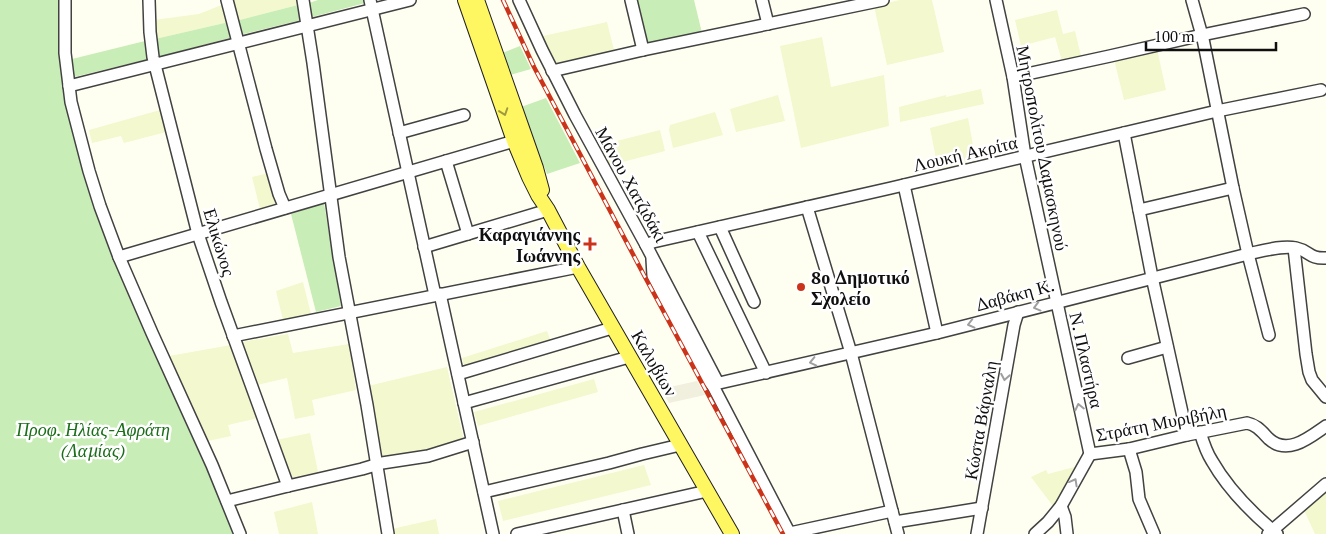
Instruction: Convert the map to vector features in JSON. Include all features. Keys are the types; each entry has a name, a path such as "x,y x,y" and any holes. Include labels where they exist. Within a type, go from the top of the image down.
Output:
{"main road":[{"name":"Καλυβίων","path":"466,0 514,141 529,177 612,328 732,534"},
{"name":"Καλυβίων","path":"476,0 536,168 548,210"}],"street":[{"path":"65,0 65,40 69,86 78,131 106,223 240,534"},
{"name":"Ελικώνος","path":"149,0 150,32 155,64 198,234 288,486"},
{"path":"227,0 266,149 285,208"},
{"path":"302,0 308,26 339,257 388,534"},
{"path":"69,86 238,42 308,26 371,5 410,0"},
{"name":"Μάνου Χατζιδάκι","path":"519,0 575,116 649,250 790,534"},
{"path":"631,0 643,50"},
{"path":"762,0 768,24"},
{"path":"552,71 882,0"},
{"name":"Μητροπολίτου Δαμασκηνού","path":"996,0 1013,77 1025,156 1056,302"},
{"path":"1192,0 1202,34 1248,254 1269,335"},
{"path":"371,5 424,247 458,374 493,534"},
{"path":"1013,77 1202,34 1304,14"},
{"name":"Λουκή Ακρίτα","path":"649,250 653,242 1217,111 1321,90"},
{"path":"399,133 464,115"},
{"path":"1124,133 1152,277 1187,435"},
{"path":"120,257 514,141"},
{"path":"446,161 468,234"},
{"path":"904,185 937,333"},
{"path":"1139,210 1233,188"},
{"path":"807,207 850,353 898,534"},
{"path":"424,247 548,210"},
{"path":"720,227 754,302"},
{"path":"698,232 766,373"},
{"path":"1294,248 1309,372 1312,380 1326,397"},
{"name":"Δαβάκη Κ.","path":"716,385 937,333 1248,254 1294,248 1316,258 1326,258"},
{"path":"233,336 578,267"},
{"name":"Ν. Πλαστήρα","path":"1056,302 1090,454"},
{"name":"Κώστα Βάρναλη","path":"977,534 1014,324 1018,312"},
{"path":"458,374 612,328"},
{"path":"1128,358 1167,347"},
{"path":"464,403 629,357"},
{"name":"Στράτη Μυριβήλη","path":"1034,534 1048,522 1061,506 1090,454 1129,449 1247,423 1253,424 1271,441 1279,445 1293,446 1326,426"},
{"path":"1200,432 1207,452 1220,473 1237,495 1272,533 1326,484"},
{"path":"227,501 377,464 428,456 473,442"},
{"path":"484,492 680,445"},
{"path":"1129,449 1136,472 1139,499 1154,534"},
{"path":"517,534 707,491"},
{"path":"1061,506 1065,517 1067,534"},
{"path":"790,534 894,517 982,508"},
{"path":"623,510 628,534"}],"green space":[{"name":"Προφ. Ηλίας-Αφράτη (Λαμίας)","path":"0,0 60,0 74,134 99,222 134,308 226,508 236,534 0,534"},
{"path":"231,0 297,0 298,5 236,21"},
{"path":"318,0 365,0 365,3 312,17 309,3"},
{"path":"637,0 694,0 702,33 648,46"},
{"path":"900,0 932,0 944,52 887,65 874,6"},
{"path":"224,4 229,22 155,39 154,20 199,14"},
{"path":"298,5 301,20 240,35 236,21"},
{"path":"1057,10 1063,34 1075,31 1081,56 1062,61 1055,37 1021,46 1015,20"},
{"path":"229,22 233,37 158,57 155,39"},
{"path":"607,22 615,54 556,67 543,36"},
{"path":"822,37 831,87 884,75 889,126 801,148 780,46"},
{"path":"145,41 149,59 74,77 72,59"},
{"path":"520,46 531,69 510,75 502,53"},
{"path":"1157,49 1166,90 1124,100 1114,59"},
{"path":"981,89 984,104 900,122 899,107 946,95 946,97"},
{"path":"778,95 785,121 736,132 730,109"},
{"path":"546,98 580,163 547,174 521,107"},
{"path":"160,110 166,132 124,143 121,136 92,143 89,130"},
{"path":"715,112 723,135 673,148 669,130 670,125"},
{"path":"968,118 976,161 938,169 930,128"},
{"path":"660,130 665,151 607,166 597,146"},
{"path":"269,173 277,204 260,209 252,177"},
{"path":"324,203 341,306 316,312 291,214"},
{"path":"303,282 311,314 283,320 276,291"},
{"path":"547,331 551,342 465,369 462,358"},
{"path":"288,334 293,353 349,344 356,390 312,400 315,415 295,419 287,378 257,385 242,342"},
{"path":"231,345 258,418 228,425 231,436 208,441 169,356"},
{"path":"447,367 464,441 381,460 368,386"},
{"path":"594,379 598,392 478,426 474,412"},
{"path":"310,433 318,472 291,478 276,440"},
{"path":"644,465 651,485 503,521 498,501"},
{"path":"1078,466 1053,506 1031,477 1046,470 1048,474"},
{"path":"1326,490 1326,534 1315,534 1304,510"},
{"path":"312,502 318,534 279,534 274,512"},
{"path":"436,519 439,534 393,534 392,529"}],"shaded area":[{"path":"697,381 705,395 669,403 661,389"}],"railway":[{"path":"503,0 534,67 783,534"}],"place":[{"name":"Καραγιάννης Ιωάννης","path":"590,244"},
{"name":"8ο Δημοτικό Σχολείο","path":"801,287"}]}
